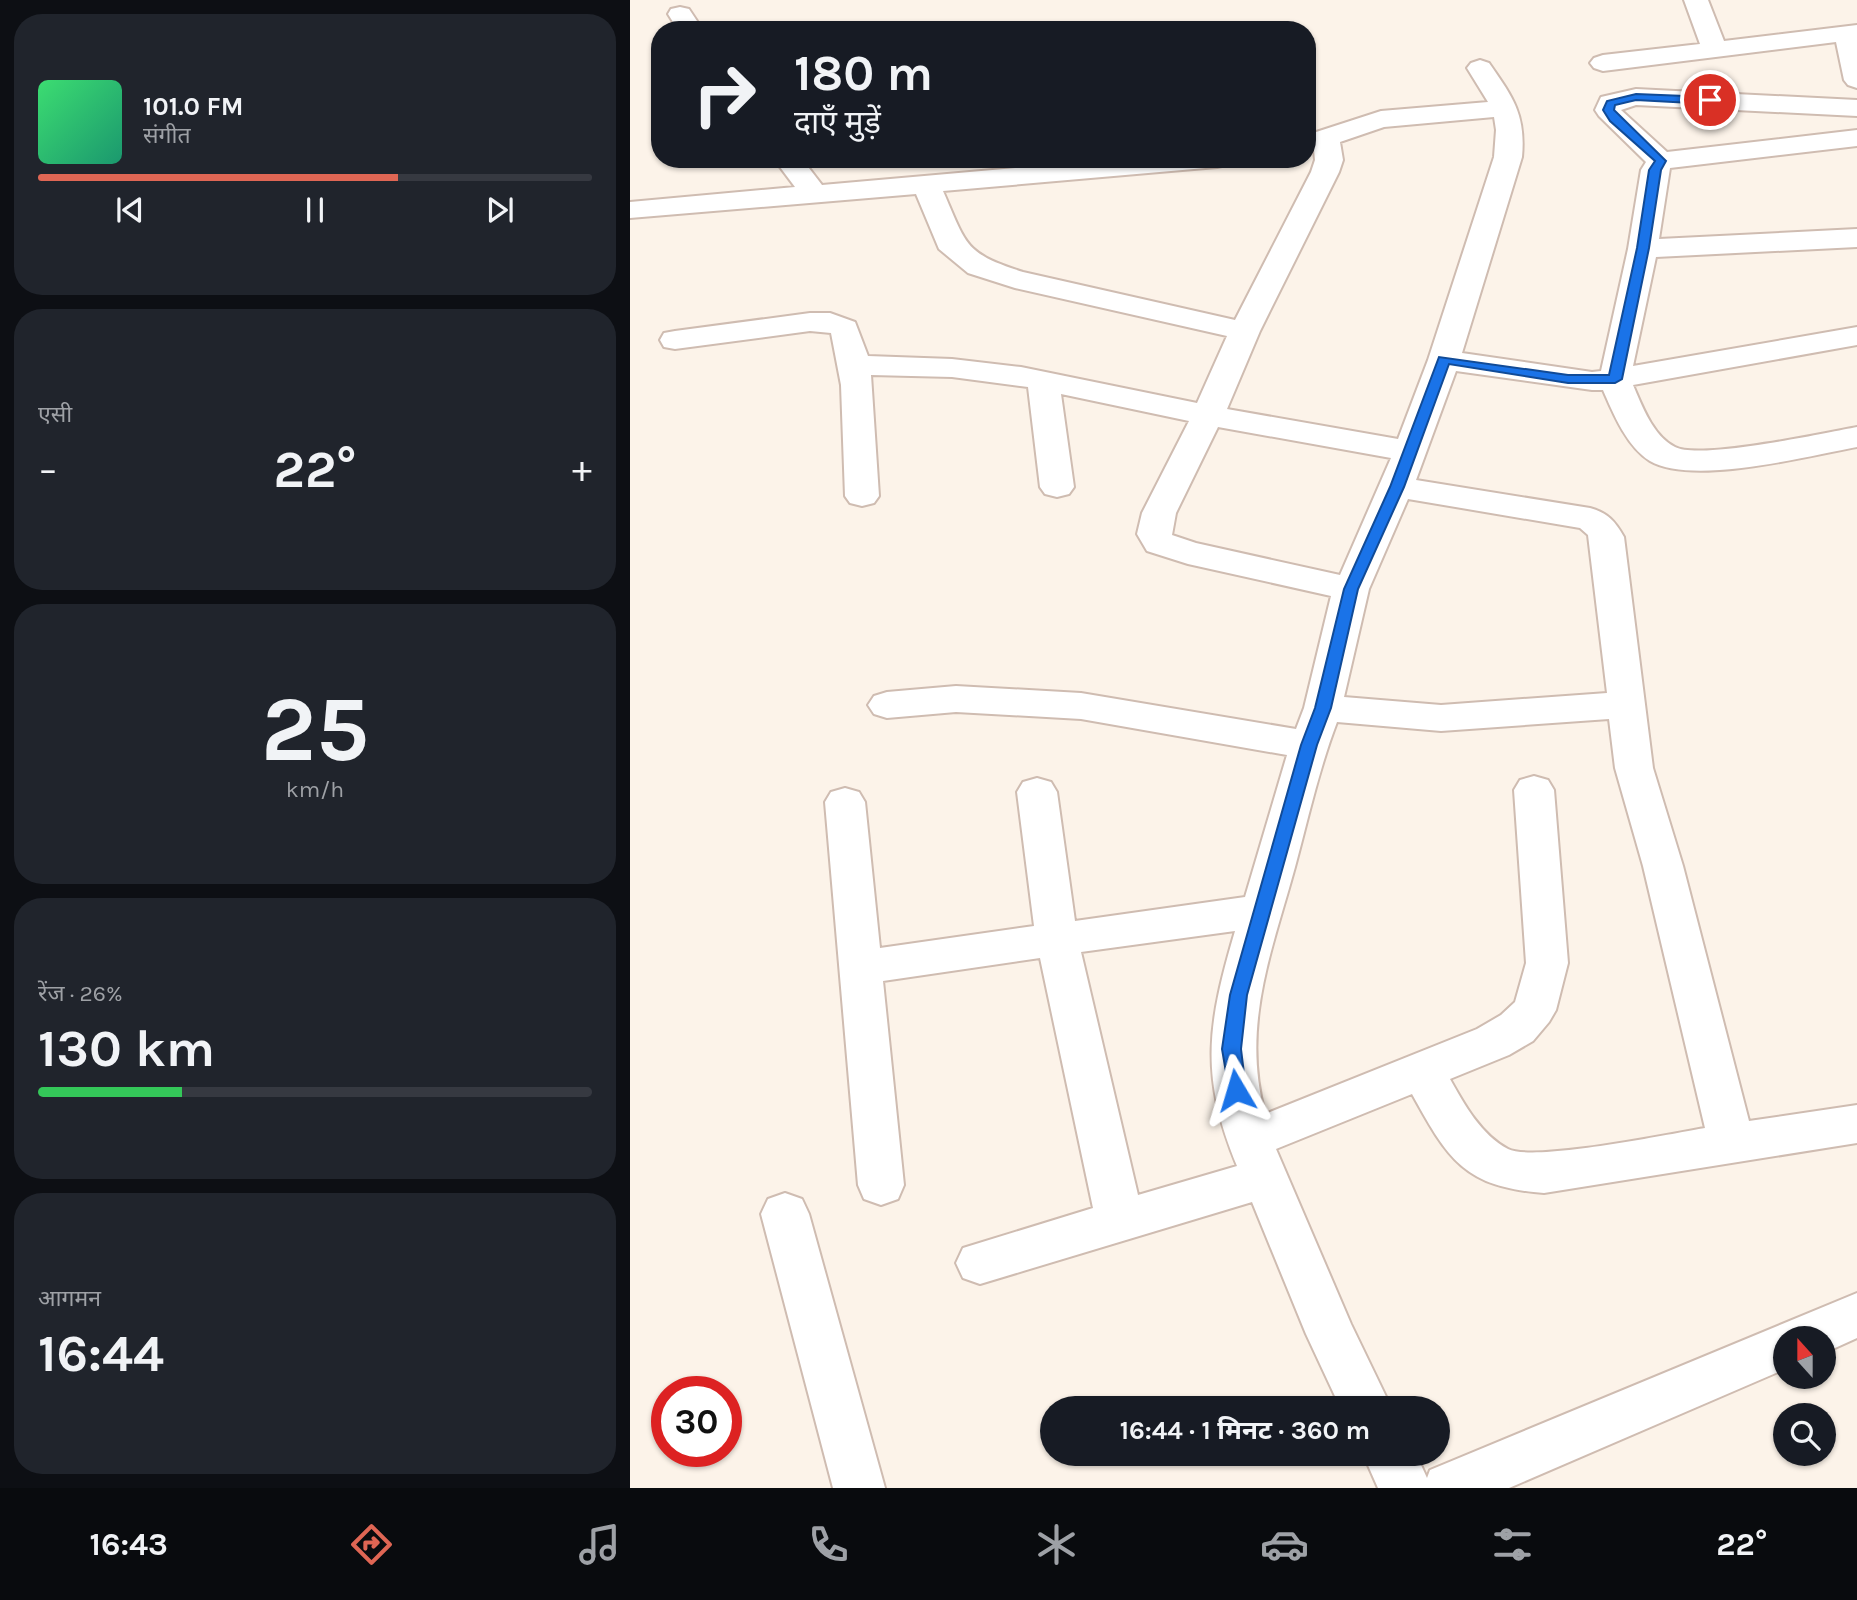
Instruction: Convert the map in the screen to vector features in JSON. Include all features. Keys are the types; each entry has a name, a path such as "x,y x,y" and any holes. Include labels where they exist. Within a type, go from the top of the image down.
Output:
{"street":[{"path":"1696,0 1713,48"},
{"path":"1603,63 1852,32 1857,80"},
{"path":"1361,1396 1331,1334 1257,1159 1236,1090 1231,1049 1238,995 1309,745 1323,708 1351,589 1397,487 1444,360 1508,157 1511,139 1506,108 1480,68"},
{"path":"1857,108 1636,97 1610,103 1608,110 1661,161 1857,138"},
{"path":"1351,589 1188,553 1159,543 1154,534 1159,513 1208,415 1245,331 1325,172 1329,160 1317,141 1381,119 1506,108"},
{"path":"1661,161 1655,170 1643,248 1615,379 1622,399 1651,446 1666,457 1688,461 1857,437"},
{"path":"795,168 814,194"},
{"path":"630,210 1112,168"},
{"path":"926,184 954,250 978,267 1015,279 1245,331"},
{"path":"1643,248 1857,238"},
{"path":"675,340 810,321 844,328 850,338 855,365 862,496"},
{"path":"1444,360 1568,379 1615,379 1857,336"},
{"path":"855,365 952,368 1043,381 1208,415 1410,451"},
{"path":"1043,381 1057,487"},
{"path":"1397,487 1570,514 1590,519 1602,527 1607,537 1634,768 1663,866 1732,1144"},
{"path":"887,705 956,699 1081,706 1309,745"},
{"path":"1323,708 1441,718 1627,705"},
{"path":"980,1263 1120,1221 1257,1159 1422,1071 1493,1042 1517,1028 1534,1010 1547,962 1534,790"},
{"path":"1037,792 1057,939 1120,1221"},
{"path":"845,802 881,1185"},
{"path":"861,967 1261,911"},
{"path":"1422,1071 1457,1130 1479,1156 1506,1169 1544,1173 1857,1124"},
{"path":"785,1214 859,1488"},
{"path":"1831,1326 1857,1315"},
{"path":"1449,1488 1773,1350"},
{"path":"1395,1466 1405,1488"}],"route":[{"path":"1236,1090 1231,1049 1238,995 1309,745 1323,708 1351,589 1397,487 1444,360 1568,379 1615,379 1643,248 1655,170 1661,161 1614,118 1608,110 1610,103 1636,97 1710,100"}]}
